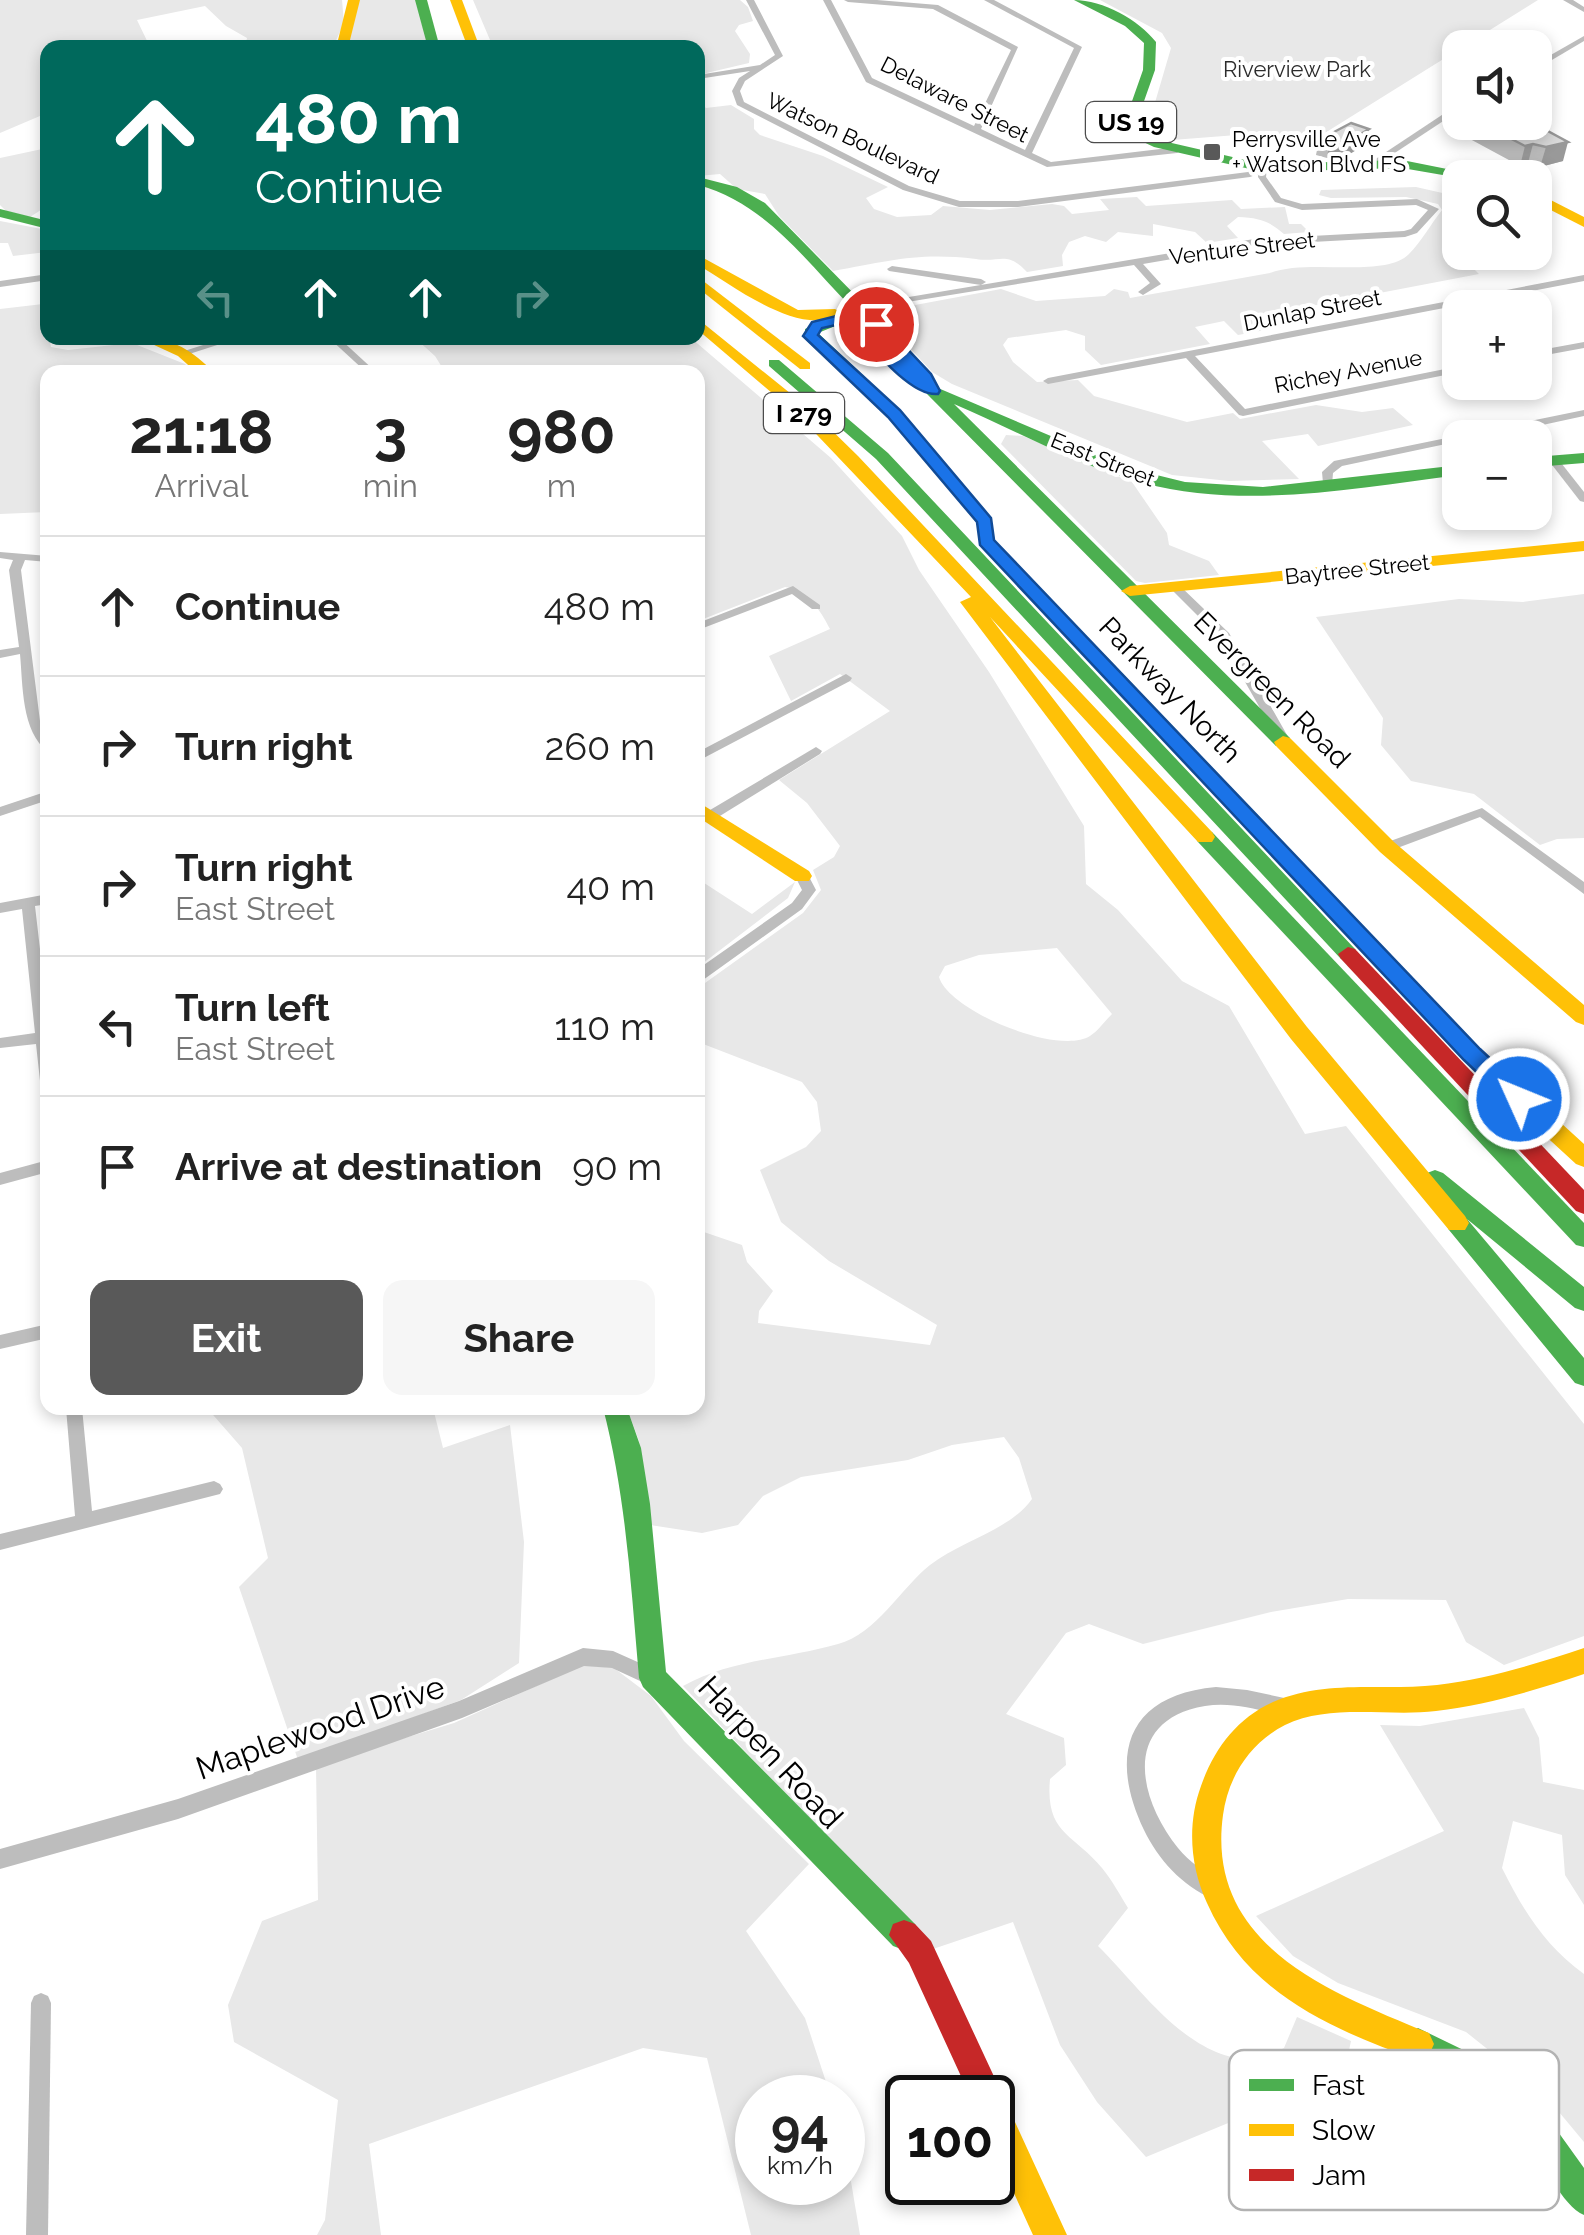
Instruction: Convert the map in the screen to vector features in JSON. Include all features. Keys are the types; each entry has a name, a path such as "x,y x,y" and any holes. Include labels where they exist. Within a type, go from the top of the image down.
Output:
{"main road":[{"path":"345,40 354,0"},
{"path":"421,0 432,40"},
{"path":"439,0 452,40"},
{"path":"456,0 471,40"},
{"name":"US 19","path":"1080,0 1134,26 1154,42 1155,55 1131,124 1148,140 1263,168 1372,164 1442,169"},
{"name":"East Street","path":"705,187 744,206 853,312 914,380 1132,474 1170,485 1239,491 1442,472"},
{"path":"1552,205 1584,223"},
{"path":"0,213 40,222"},
{"path":"705,263 796,315 853,312"},
{"name":"Parkway North","path":"705,287 856,408 917,466 1472,1054 1584,1158"},
{"path":"705,306 882,456 1584,1205"},
{"path":"853,312 817,325 810,332 812,339 894,413 985,522 986,541"},
{"name":"I 279","path":"705,329 805,413 902,512 1491,1144 1584,1238"},
{"path":"163,345 183,353 197,365"},
{"name":"Evergreen Road","path":"932,391 1387,846 1584,1017"},
{"path":"985,446 996,433 1026,427"},
{"path":"1552,461 1584,458"},
{"path":"902,512 1358,1105 1584,1376"},
{"name":"Baytree Street","path":"1130,592 1584,546"},
{"path":"705,813 802,876"},
{"path":"1425,1034 1485,1094 1584,1180"},
{"path":"1472,1054 1531,1094 1584,1140"},
{"path":"1358,1105 1465,1206 1584,1301"},
{"name":"Harpen Road","path":"617,1415 628,1448 637,1504 653,1678 920,1952 977,2075"},
{"path":"1434,2050 1331,2010 1283,1983 1248,1948 1216,1891 1205,1840 1215,1780 1235,1746 1292,1708 1476,1692 1529,1681 1584,1661"},
{"path":"1015,2157 1050,2235"},
{"path":"1559,2161 1584,2199"}],"street":[{"name":"Watson Boulevard","path":"750,0 778,51 776,61 738,85 736,98 745,108 906,188 947,202 982,206 1030,203 1250,174 1263,168"},
{"name":"Delaware Street","path":"827,0 869,80 1050,165 1177,150"},
{"path":"848,0 935,8 1014,50 976,130"},
{"path":"988,0 1078,46 1027,154"},
{"path":"1568,0 1584,7"},
{"path":"1577,0 1584,7"},
{"path":"1552,51 1584,34"},
{"path":"1552,56 1584,34"},
{"path":"705,77 768,66"},
{"path":"1417,137 1420,130 1442,117"},
{"path":"1372,164 1442,124"},
{"name":"Venture Street","path":"853,312 989,284 1260,241 1405,234 1414,231 1434,211 1417,202 1299,206 1276,198 1262,177 1263,168"},
{"path":"1135,262 1156,284 1143,292"},
{"path":"892,268 989,284"},
{"path":"0,284 40,278"},
{"name":"Dunlap Street","path":"1048,380 1584,278"},
{"path":"1552,351 1584,344"},
{"path":"183,353 210,345"},
{"path":"342,345 363,365"},
{"name":"Richey Avenue","path":"1188,354 1243,412 1442,373"},
{"path":"1550,420 1584,413"},
{"path":"1328,483 1327,472 1338,463 1442,442"},
{"path":"1552,469 1584,499"},
{"path":"0,555 40,558"},
{"path":"21,556 15,570 35,726 40,734"},
{"path":"1174,587 1225,636 1289,750"},
{"path":"705,624 793,589 816,607"},
{"path":"0,654 24,650"},
{"path":"705,753 846,678"},
{"path":"705,811 816,751"},
{"path":"0,812 40,799"},
{"path":"1387,846 1482,812 1584,888"},
{"path":"705,971 797,906 809,890 802,876"},
{"path":"0,908 40,901"},
{"path":"28,903 40,997"},
{"path":"0,1043 40,1037"},
{"path":"0,1179 40,1168"},
{"path":"0,1342 40,1334"},
{"path":"75,1415 84,1521"},
{"path":"0,1542 214,1489"},
{"name":"Maplewood Drive","path":"0,1859 178,1809 462,1709 582,1656 613,1660 653,1678"},
{"path":"1216,1891 1173,1858 1143,1810 1133,1772 1138,1740 1158,1715 1191,1700 1230,1696 1292,1708"},
{"path":"36,2235 41,2003"}],"green space":[{"path":"0,0 342,0 344,23 336,40 247,40 205,6 137,20 147,40 40,40 40,116 0,133"},
{"path":"354,0 421,0 432,40 344,40"},
{"path":"473,0 740,0 748,7 753,21 739,25 735,31 750,54 749,63 705,73 705,40 490,40"},
{"name":"Riverview Park","path":"1100,0 1538,0 1490,30 1442,30 1442,60 1312,141 1263,133 1172,140 1149,123 1171,48 1162,33"},
{"path":"731,105 754,119 754,129 760,135 823,156 888,187 866,198 874,209 897,217 931,215 943,206 990,210 1052,204 1064,206 1072,214 1109,210 1100,199 1137,197 1146,206 1232,200 1241,209 1285,207 1289,224 1301,224 1309,232 1284,234 1264,221 1238,217 1227,226 1238,238 1207,243 1195,232 1153,224 1153,236 1118,232 1106,242 1085,236 1069,242 1062,255 1063,266 1027,272 1008,259 937,257 833,271 779,216 765,194 737,189 720,174 705,175 705,107"},
{"path":"40,149 40,211 30,217 6,211 0,205 0,158"},
{"path":"1416,187 1442,193 1442,210 1438,204 1406,197 1331,198 1319,195 1321,190"},
{"path":"1442,210 1442,270 1475,270 1479,274 1301,308 1305,314 1292,317 1298,324 1238,335 1224,321 1195,327 1210,344 1101,365 1085,350 1085,336 1066,330 1008,338 1003,345 1013,362 1037,382 1078,380 1094,396 1187,422 1233,413 1240,419 1316,405 1362,412 1393,408 1413,425 1318,446 1308,434 1262,441 1299,479 1229,481 1172,475 952,384 932,372 883,319 883,311 1001,289 1036,301 1105,296 1114,289 1128,292 1130,298 1286,269 1382,265 1397,261 1413,249"},
{"path":"0,221 40,229 40,253 13,256 8,243 0,243"},
{"path":"40,304 40,345 68,350 137,345 186,365 40,365 40,512 0,514 0,309"},
{"path":"423,345 699,345 831,458 902,536 919,570 989,672 1084,826 1086,884 1118,910 1182,981 1229,1006 1305,1134 1346,1126 1584,1424 1584,1636 1504,1665 1466,1642 1446,1600 1348,1599 1271,1612 1143,1644 1089,1624 1066,1633 1006,1714 1064,1738 1066,1765 1050,1779 1052,1811 1063,1831 1106,1873 1128,1908 1098,1946 1186,2035 1229,2057 1229,2123 1146,2157 1097,2102 1060,2045 1013,1922 933,1949 683,1686 721,1670 852,1639 876,1621 930,1565 1011,1519 1032,1499 1019,1458 1004,1437 952,1445 908,1460 801,1477 763,1496 738,1525 702,1533 650,1525 639,1441 630,1415 705,1415 705,1232 742,1245 747,1262 773,1291 759,1311 758,1323 930,1345 937,1325 829,1261 781,1222 760,1170 806,1147 821,1131 817,1102 802,1082 705,1045 705,983 803,913 821,890 813,870 834,857 840,846 807,803 779,780 890,711 840,674 791,701 769,656 830,629 817,608 800,592 785,587 705,618 705,365 441,365","holes":["1057,948 1112,1014 1093,1034 1075,1041 1054,1040 1006,1027 962,1003 939,977 945,966 979,955"]},
{"path":"1006,435 1023,436 1132,482 1167,533 1169,545 1209,561 1219,575 1136,581 1001,444"},
{"path":"1584,594 1584,838 1557,839 1540,845 1474,794 1411,781 1381,745 1383,718 1316,617 1459,599 1523,602"},
{"path":"795,882 788,898 705,962 705,884 752,914"},
{"path":"213,1415 435,1415 443,1448 510,1425 524,1542 519,1663 461,1700 298,1760 239,1587 268,1558 242,1448"},
{"path":"583,1665 614,1668 651,1696 684,1741 809,1864 746,1931 805,2018 824,2075 735,2075 735,2171 707,2058 643,2048 369,2144 381,2235 317,2235 325,2220 338,2100 234,2042 228,2005 262,1921 318,1900 316,1765 454,1723"},
{"path":"1524,1708 1539,1738 1543,1782 1584,1790 1584,1905 1565,1875 1562,1835 1513,1821 1502,1868 1536,1926 1584,1974 1584,2142 1559,2112 1559,2050 1489,2050 1466,2032 1338,1983 1293,1956 1256,1916 1444,1831 1380,1725 1420,1726"},
{"path":"1297,2017 1351,2041 1349,2050 1280,2050"},
{"path":"744,2205 855,2205 860,2235 751,2235"}],"building":[{"path":"1351,123 1369,129 1351,140 1329,144 1319,140"},
{"path":"1552,133 1568,142 1546,147 1525,146 1514,140 1552,140"}],"traffic: fast":[{"path":"421,0 432,40"},
{"path":"1080,0 1129,24 1150,42 1149,70 1131,121 1140,135 1159,144 1263,168 1402,164 1442,171"},
{"path":"705,183 732,190 760,206 907,356 926,377 932,391 1283,742"},
{"path":"0,213 40,223"},
{"path":"861,308 810,332 812,339 894,413 985,522 986,541"},
{"path":"774,363 882,456 1348,954"},
{"path":"933,391 1119,470 1185,487 1263,492 1303,490 1442,472"},
{"path":"1552,461 1584,458"},
{"path":"1205,837 1584,1238"},
{"path":"1435,1179 1584,1301"},
{"path":"1457,1223 1584,1376"},
{"path":"617,1415 628,1448 637,1504 653,1678 904,1935"},
{"path":"1418,2044 1432,2050"},
{"path":"1559,2159 1584,2199"}],"traffic: slow":[{"path":"344,40 354,0"},
{"path":"456,0 471,40"},
{"path":"1552,205 1584,223"},
{"path":"705,263 795,315 835,313"},
{"path":"705,287 805,366"},
{"path":"705,329 805,413 852,459 1205,837"},
{"path":"163,345 183,353 197,365"},
{"path":"1130,591 1584,546"},
{"path":"969,602 1299,1033 1457,1223"},
{"path":"1097,657 1472,1055 1584,1158"},
{"path":"1283,742 1387,847 1584,1017"},
{"path":"705,813 802,876"},
{"path":"1418,2044 1325,2006 1271,1970 1249,1946 1215,1888 1208,1859 1206,1829 1210,1801 1220,1774 1235,1749 1254,1729 1279,1713 1340,1700 1456,1695 1584,1661"},
{"path":"1015,2158 1050,2235"}],"traffic: jam":[{"path":"1348,954 1584,1205"},
{"path":"904,1935 920,1952 977,2075"}],"place":[{"name":"Perrysville Ave + Watson Blvd FS","path":"1212,152"}],"route":[{"path":"876,324 926,377 932,391 914,380 852,317 817,325 810,336 894,413 985,522 986,541 1519,1099"}]}
